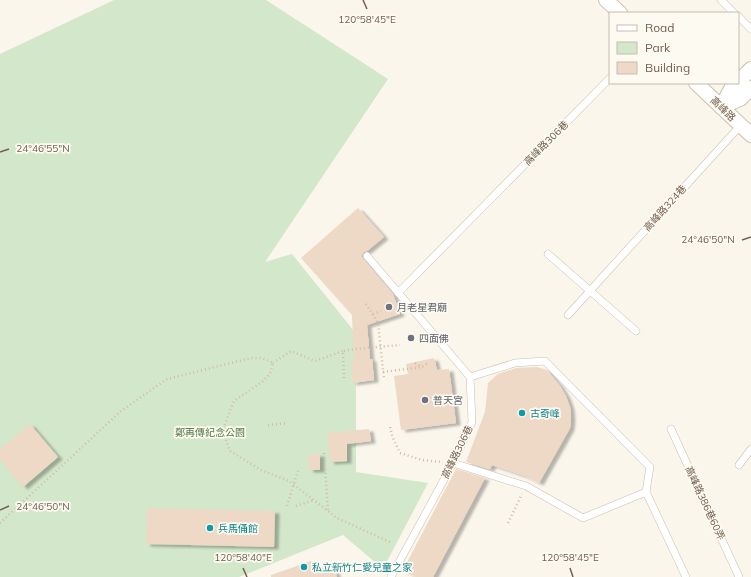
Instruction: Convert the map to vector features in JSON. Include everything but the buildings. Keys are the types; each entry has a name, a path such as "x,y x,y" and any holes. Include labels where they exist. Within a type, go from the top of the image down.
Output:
{"street":[{"path":"606,0 619,12"},
{"path":"739,80 751,69"},
{"name":"高峰路","path":"697,84 751,135"},
{"path":"721,107 735,84"},
{"path":"721,107 740,99 751,88"}],"lane":[{"path":"721,0 733,12"},
{"path":"739,17 751,28"},
{"name":"高峰路306巷","path":"398,293 609,79"},
{"name":"高峰路324巷","path":"568,315 740,126"},
{"path":"548,254 636,331"},
{"path":"366,256 470,377 515,363 545,361 650,467 646,492 686,577"},
{"name":"高峰路306巷","path":"391,577 452,463 472,422 470,377"},
{"name":"高峰路386巷60弄","path":"671,429 739,577"},
{"path":"739,465 751,449"},
{"path":"452,463 526,486 583,518 646,492"}],"path":[{"path":"366,304 378,323 384,379"},
{"path":"372,314 381,311"},
{"path":"392,543 337,518 290,481 261,470 230,451 226,440 224,426 234,401 262,382 270,374 273,363 291,352 315,362 344,351 400,345"},
{"path":"344,351 344,378"},
{"path":"0,523 121,411 167,379 251,358 262,358 273,363"},
{"path":"383,372 422,367 428,363"},
{"path":"415,364 422,367"},
{"path":"268,425 288,423"},
{"path":"390,427 400,453 422,460 452,463"},
{"path":"324,454 328,511"},
{"path":"287,506 298,472"},
{"path":"508,523 526,486"},
{"path":"296,506 314,500"}],"green space":[{"name":"鄭再傳紀念公園","path":"114,0 266,0 388,79 265,262 292,254 354,331 356,356 356,472 428,483 383,569 343,535 239,577 0,577 0,54"}],"place":[{"name":"月老星君廟","path":"389,307"},
{"name":"四面佛","path":"411,338"},
{"name":"普天宮","path":"425,400"},
{"name":"古奇峰","path":"522,413"},
{"name":"兵馬俑館","path":"210,528"},
{"name":"私立新竹仁愛兒童之家","path":"304,567"}]}
